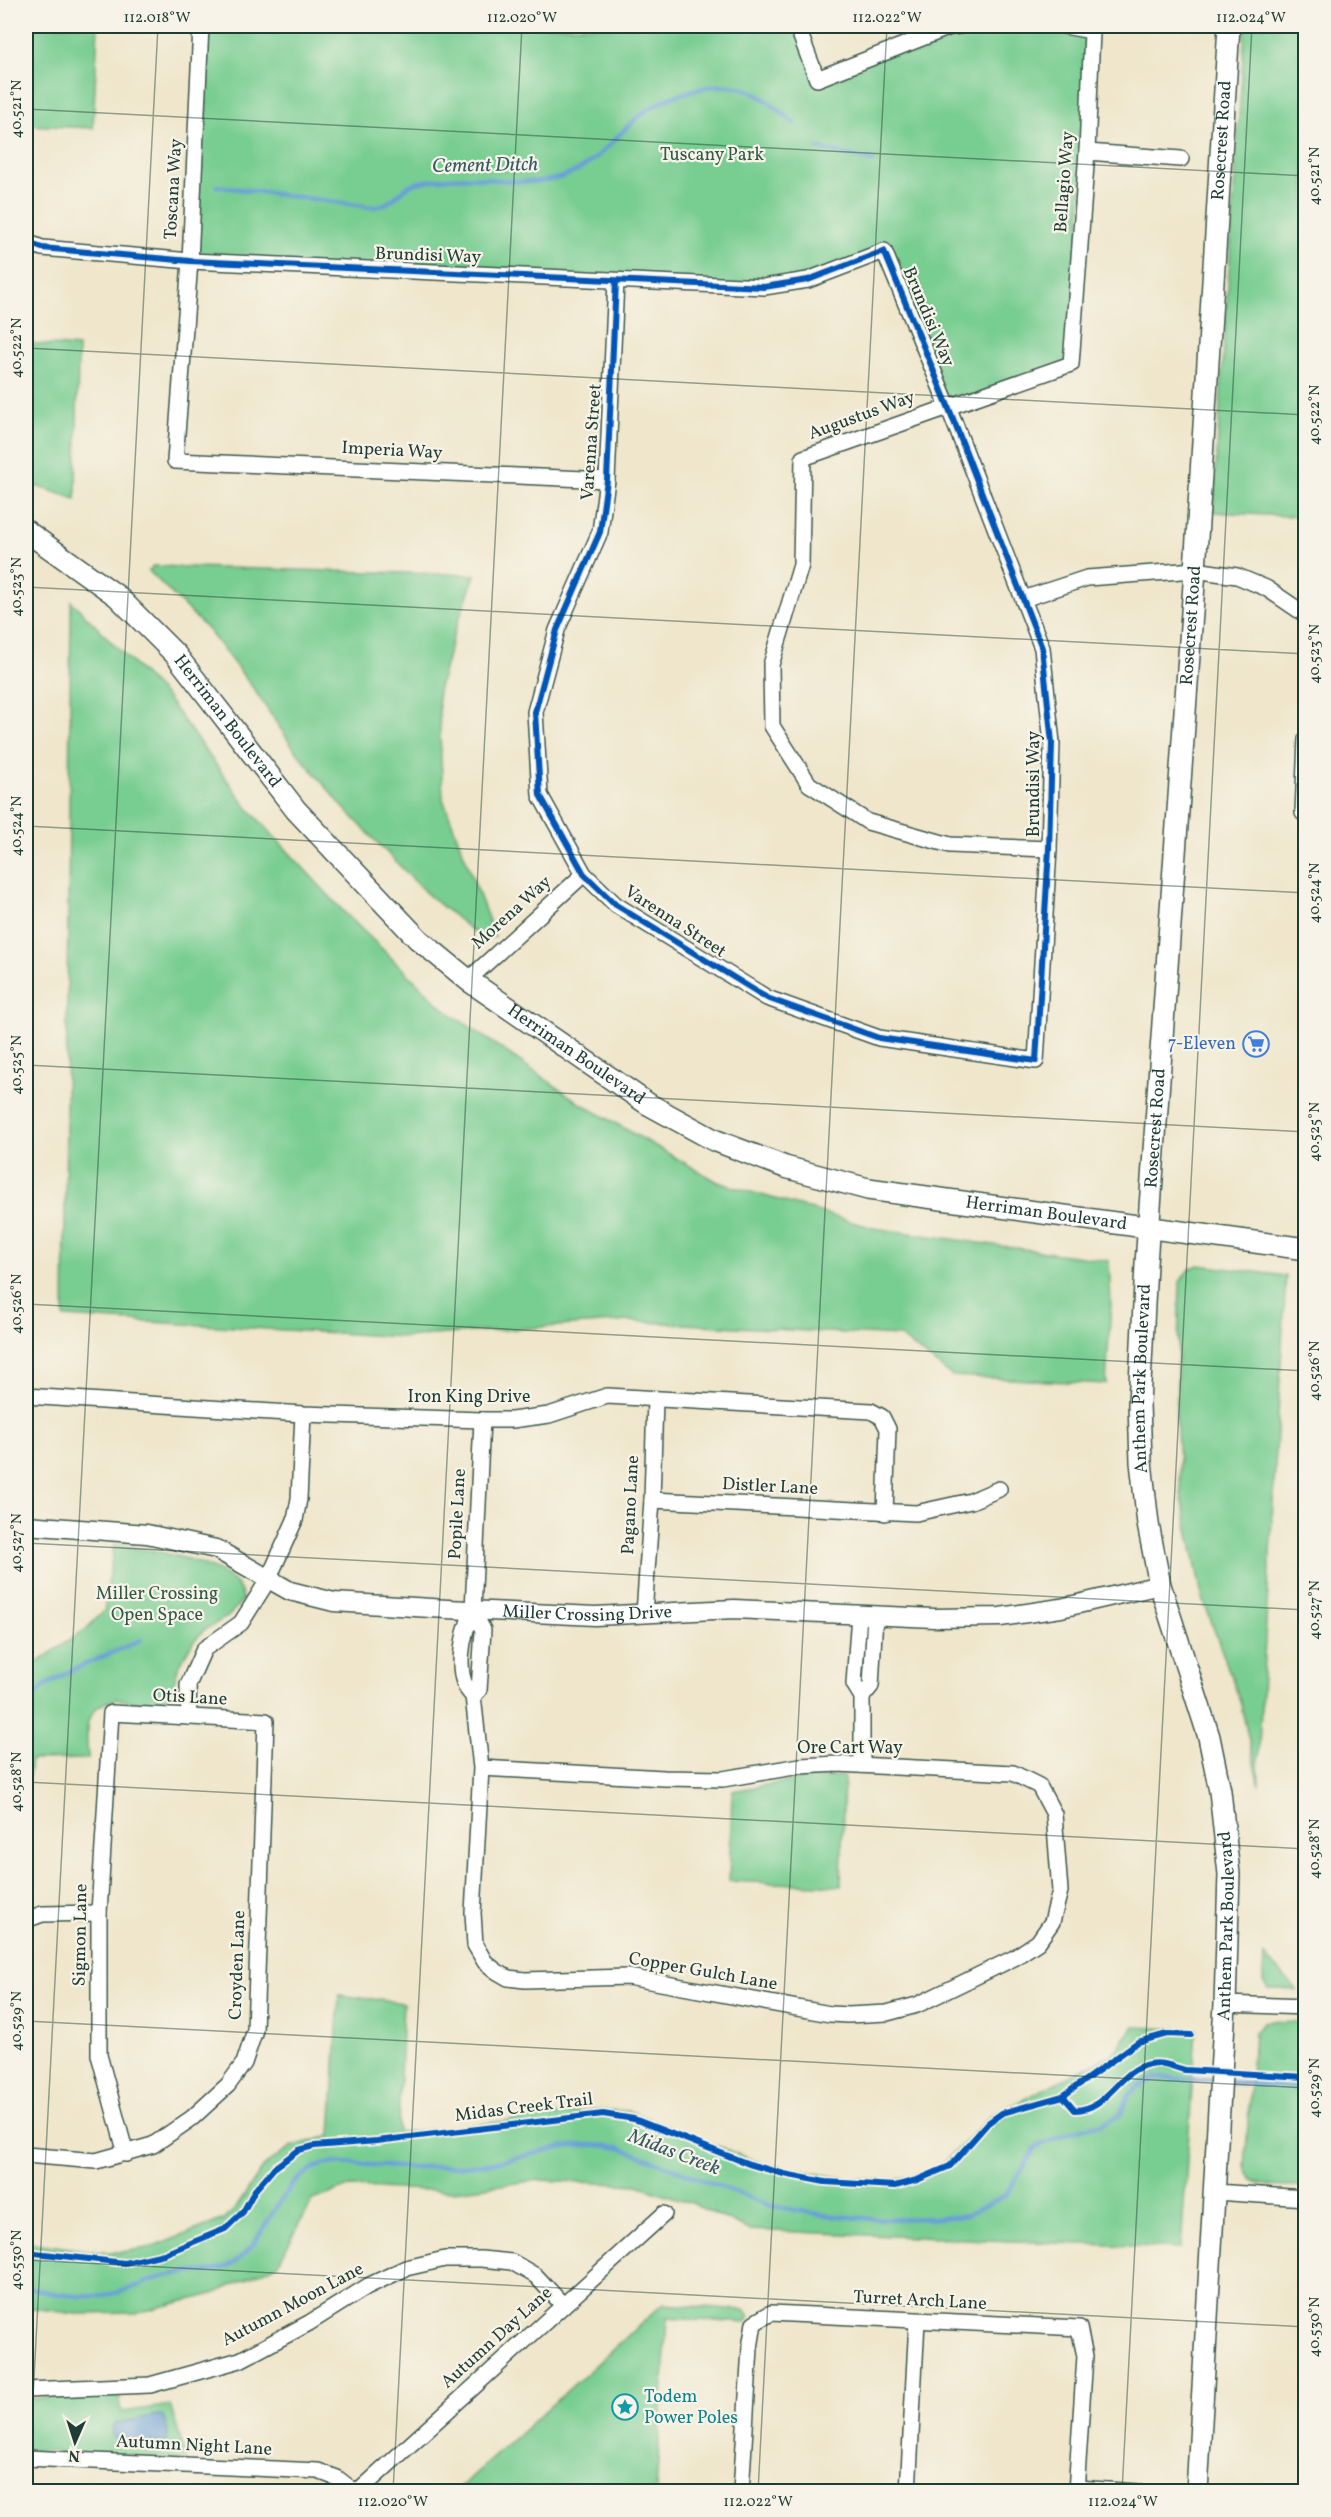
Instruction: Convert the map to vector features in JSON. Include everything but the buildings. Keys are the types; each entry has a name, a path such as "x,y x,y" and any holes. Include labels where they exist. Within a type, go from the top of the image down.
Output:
{"main road":[{"name":"Rosecrest Road","path":"1149,1227 1195,570 1229,26"},
{"name":"Herriman Boulevard","path":"27,534 117,596 177,655 296,810 418,939 468,980 648,1104 714,1140 785,1167 868,1189 1305,1249"},
{"name":"Anthem Park Boulevard","path":"1149,1227 1141,1347 1141,1462 1148,1524 1160,1585 1209,1737 1220,1791 1229,1874 1223,2043 1197,2492"}],"street":[{"name":"Toscana Way","path":"175,461 190,261 201,26"},
{"path":"797,26 818,79 950,27 960,26"},
{"name":"Bellagio Way","path":"1064,26 1092,31 1087,152 1071,364"},
{"path":"1087,152 1181,159"},
{"name":"Brundisi Way","path":"26,242 42,248 190,261 764,286 808,280 884,252 948,406 1042,648 1052,743 1049,849 1036,1061"},
{"name":"Varenna Street","path":"616,281 607,480 600,532 557,630 536,712 540,795 584,874 616,905 766,998 879,1038 1036,1061"},
{"name":"Augustus Way","path":"1049,849 950,845 868,822 808,784 772,726 771,665 801,566 803,459 1071,364"},
{"name":"Imperia Way","path":"175,461 607,480"},
{"path":"1023,599 1087,578 1195,570 1236,576 1266,588 1305,615"},
{"path":"1305,739 1303,813 1305,813"},
{"name":"Morena Way","path":"468,980 584,874"},
{"name":"Iron King Drive","path":"26,1396 303,1414 482,1420 512,1420 549,1415 607,1396 871,1411 882,1417 888,1429 885,1513"},
{"name":"Pagano Lane","path":"644,1614 652,1500 655,1399"},
{"path":"189,1717 188,1684 204,1649 241,1623 268,1581 295,1520 299,1499 303,1414"},
{"name":"Popile Lane","path":"473,1610 482,1420"},
{"name":"Distler Lane","path":"652,1500 916,1513 971,1501 999,1489"},
{"name":"Miller Crossing Drive","path":"26,1526 147,1534 216,1549 268,1581 290,1591 334,1602 473,1610 595,1616 763,1609 867,1615 1000,1617 1061,1608 1160,1585"},
{"name":"Copper Gulch Lane","path":"473,1610 483,1630 479,1689 473,1696 481,1768 473,1913 475,1945 484,1962 508,1978 525,1980 628,1977 830,2014 887,2013 917,2004 1014,1958 1038,1942 1052,1922"},
{"path":"862,1765 862,1697 871,1686 867,1615"},
{"name":"Otis Lane","path":"111,1713 266,1721"},
{"name":"Sigmon Lane","path":"111,1713 99,1913 99,2055 126,2154"},
{"name":"Croyden Lane","path":"26,2155 96,2161 153,2145 192,2118 228,2085 244,2063 255,2030 266,1721"},
{"name":"Ore Cart Way","path":"481,1768 723,1779 800,1766 862,1765 1013,1773 1035,1782 1048,1798 1054,1814 1060,1891 1052,1922"},
{"path":"26,1920 42,1914 99,1913"},
{"path":"1225,2004 1305,2007"},
{"path":"1215,2192 1305,2198"},
{"name":"Autumn Day Lane","path":"357,2492 664,2214"},
{"name":"Autumn Moon Lane","path":"26,2390 150,2385 240,2360 309,2323 368,2286 406,2268 445,2259 512,2262 536,2276 563,2304"},
{"name":"Turret Arch Lane","path":"741,2492 750,2348 754,2323 771,2313 1079,2328 1085,2356 1076,2490"},
{"path":"908,2492 917,2321"},
{"name":"Autumn Night Lane","path":"26,2458 318,2471 337,2478 357,2492"},
{"path":"1076,2490 1138,2492"}],"green space":[{"path":"26,26 98,26 93,128 26,125"},
{"name":"Tuscany Park","path":"201,26 797,26 818,78 960,26 1064,26 1092,31 1071,364 948,406 884,252 764,287 190,261"},
{"path":"1245,26 1305,26 1305,517 1213,512"},
{"path":"26,343 78,347 76,499 26,483"},
{"path":"153,566 475,575 454,633 438,691 443,799 495,937 479,936 427,894 343,807 295,750 253,688 208,630 149,571"},
{"path":"71,601 166,697 247,807 345,913 444,1009 580,1103 718,1182 873,1228 1109,1261 1111,1304 1106,1384 952,1376 899,1336 629,1321 404,1337 64,1317"},
{"path":"1198,1265 1286,1276 1258,1762 1259,1785 1240,1701 1202,1596 1181,1495 1176,1413 1180,1282 1188,1270"},
{"name":"Miller Crossing Open Space","path":"114,1545 167,1554 209,1566 226,1575 238,1586 243,1599 229,1616 204,1630 193,1642 178,1668 167,1707 148,1706 122,1700 114,1700 101,1705 95,1710 88,1723 88,1759 31,1760 26,1796 26,1670 86,1629 104,1611"},
{"path":"844,1776 841,1886 729,1881 732,1791 808,1778"},
{"path":"1264,1955 1297,1990 1268,1989 1263,1982"},
{"path":"339,1995 403,2003 398,2132 433,2130 594,2110 630,2111 762,2164 850,2179 891,2181 937,2169 992,2115 1112,2055 1134,2027 1196,2030 1181,2248 749,2230 691,2203 637,2185 540,2180 453,2191 349,2187 313,2200 277,2265 213,2294 136,2313 76,2314 26,2307 26,2242 100,2252 122,2252 153,2247 224,2219 236,2208 261,2170 270,2161 293,2146 331,2136"},
{"path":"1265,2022 1305,2023 1305,2187 1279,2187 1262,2184 1249,2175 1245,2167 1254,2032"},
{"path":"663,2304 744,2310 749,2317 745,2323 667,2318 656,2491 455,2492"},
{"path":"119,2395 122,2412 170,2405 187,2460 26,2450 26,2399"}],"water":[{"path":"163,2416 166,2426 167,2443 118,2441 112,2436 113,2426 116,2423"}],"waterway":[{"name":"Cement Ditch","path":"217,186 371,207 386,203 409,186 427,181 458,178 524,182 556,179 591,162 638,117 660,103 689,91 719,86 732,86 759,95 794,123"},
{"name":"Cement Ditch","path":"817,148 873,161"},
{"path":"26,1707 43,1687 72,1670 141,1640"},
{"name":"Midas Creek","path":"26,2288 68,2295 101,2296 168,2276 225,2267 240,2258 250,2248 291,2186 314,2168 333,2164 400,2167 469,2165 491,2163 570,2146 603,2145 620,2148 771,2206 824,2215 875,2219 941,2218 967,2215 1006,2195 1036,2147 1076,2130 1102,2124 1120,2115 1128,2097 1137,2087 1155,2078 1216,2080"},
{"name":"Midas Creek","path":"1228,2082 1306,2089"}],"cycle path":[{"path":"26,242 42,248 190,261 764,287 808,280 884,251 948,406 1042,648 1052,743 1049,849 1036,1061 879,1038 767,998 616,905 584,874 540,795 535,712 557,630 600,532 607,480 616,281"},
{"name":"Midas Creek Trail","path":"26,2252 125,2263 164,2254 225,2229 243,2212 255,2190 274,2168 299,2150 314,2146 377,2141 603,2114 634,2119 749,2164 784,2174 825,2182 895,2186 917,2180 950,2166 988,2123 1002,2113 1063,2096 1138,2042 1167,2034 1191,2035"},
{"path":"1063,2096 1075,2110 1086,2108 1105,2097 1129,2074 1154,2063 1185,2070 1306,2077"}],"place":[{"name":"7-Eleven","path":"1256,1044"},
{"name":"Todem Power Poles","path":"625,2407"}]}
